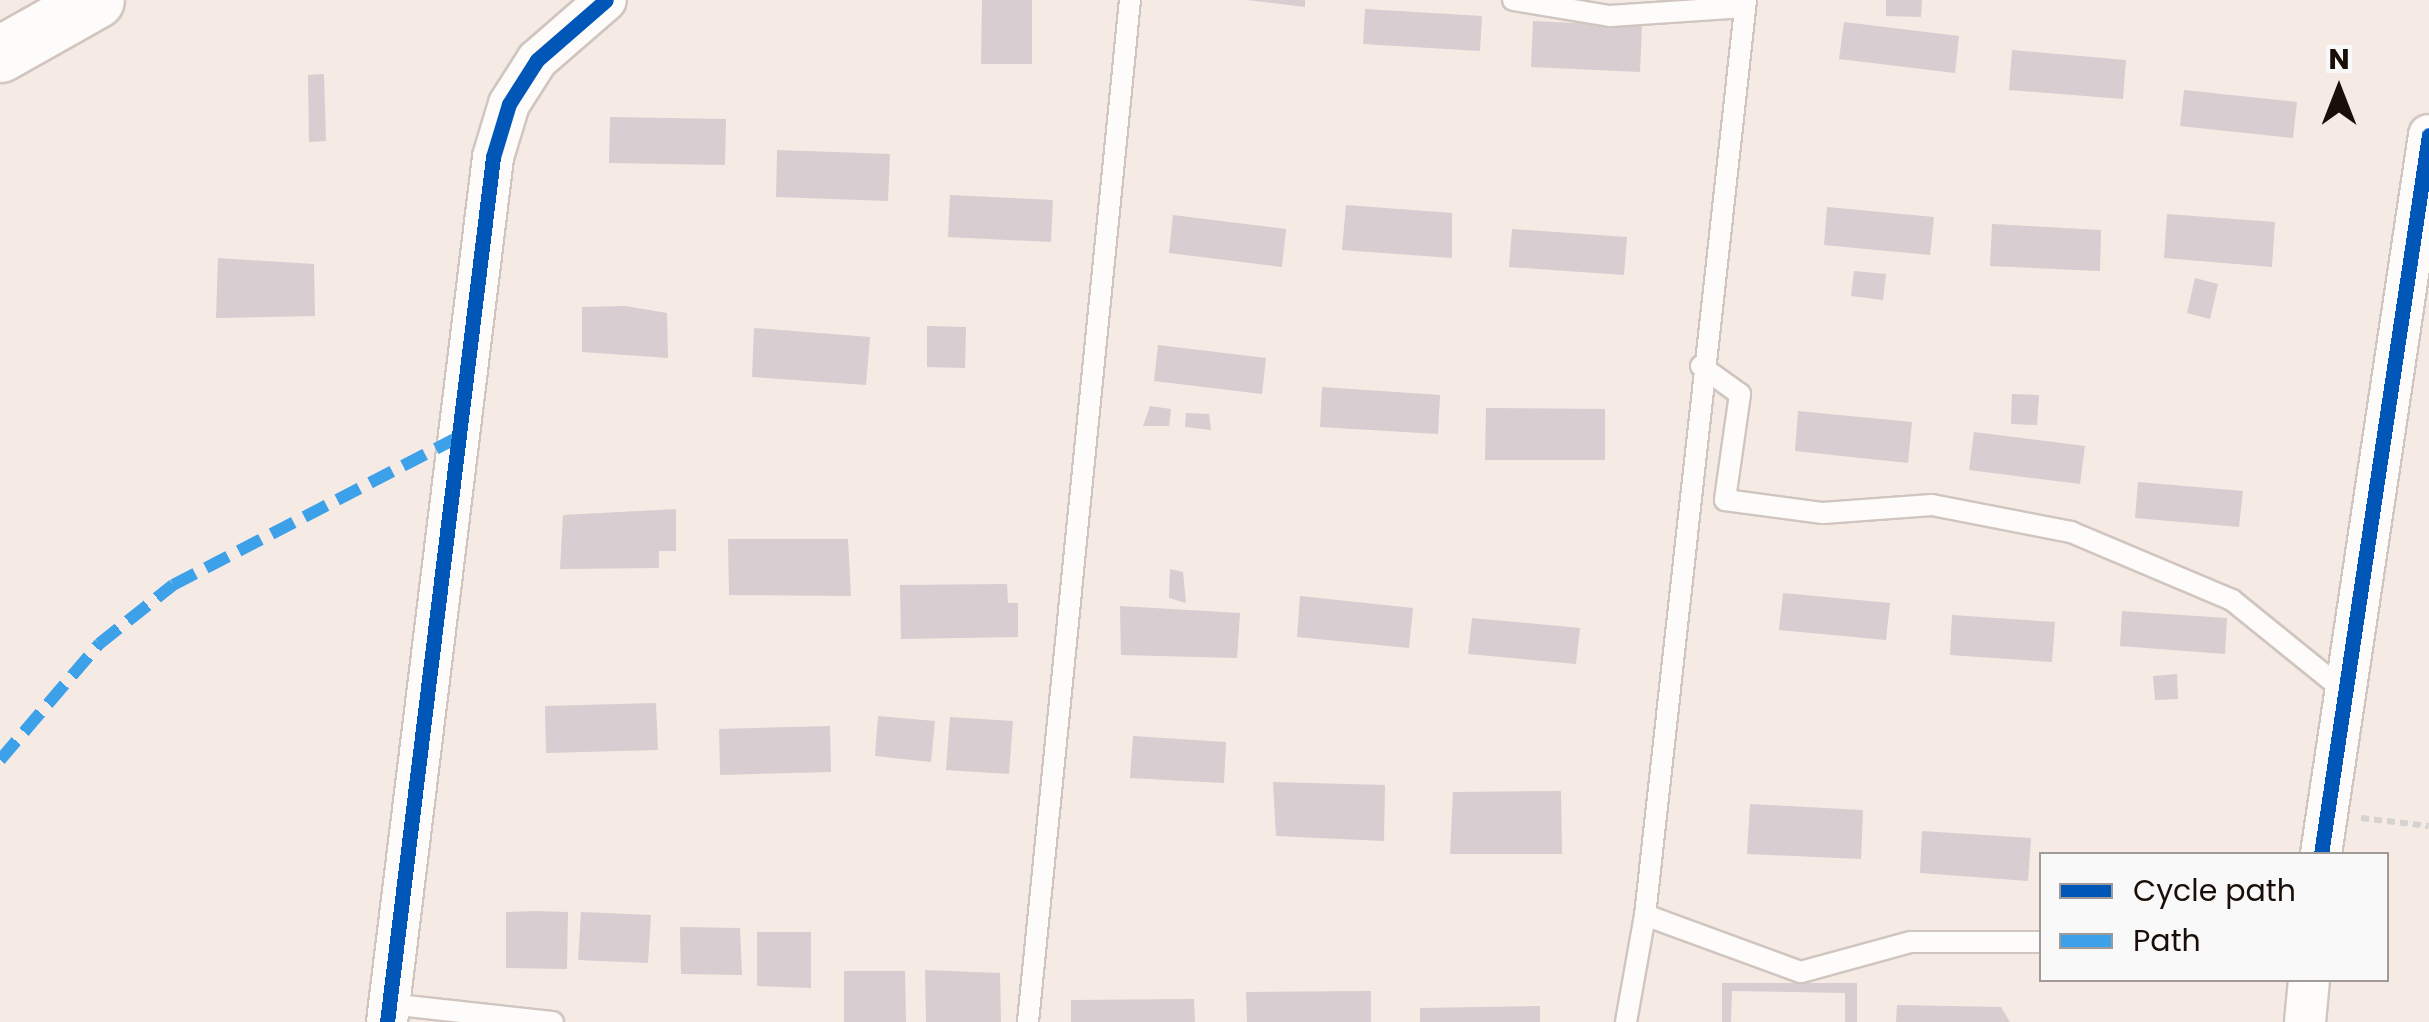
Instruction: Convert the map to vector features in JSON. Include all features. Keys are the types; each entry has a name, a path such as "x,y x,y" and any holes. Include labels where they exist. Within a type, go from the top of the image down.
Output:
{"main road":[{"path":"0,54 96,0"}],"street":[{"path":"388,1013 493,157 509,104 537,60 606,0"},
{"path":"2321,852 2342,689 2419,307 2429,135"},
{"path":"2306,1022 2309,982"}],"lane":[{"path":"1028,1022 1130,0"},
{"path":"1512,0 1610,16 1734,4 1646,915 1626,1022"},
{"path":"1701,366 1740,394 1725,500 1823,513 1932,505 2071,532 2232,600 2342,689"},
{"path":"1646,915 1801,972 1911,942 2039,942"},
{"path":"388,1013 554,1022"}],"path":[{"path":"2325,813 2429,826"}],"building":[{"path":"982,0 1032,0 1032,64 981,64"},
{"path":"1247,0 1305,0 1305,7"},
{"path":"1886,0 1922,0 1921,17 1886,16"},
{"path":"1365,9 1482,16 1480,51 1363,44"},
{"path":"1533,21 1642,26 1640,72 1531,67"},
{"path":"1844,22 1959,36 1955,73 1839,59"},
{"path":"2012,50 2126,60 2123,99 2009,90"},
{"path":"324,74 326,141 309,142 308,75"},
{"path":"2184,90 2297,102 2293,138 2180,126"},
{"path":"610,117 726,119 725,165 609,163"},
{"path":"777,150 890,154 888,201 776,197"},
{"path":"950,195 1053,200 1051,242 948,237"},
{"path":"1346,205 1452,213 1452,258 1342,250"},
{"path":"1827,207 1934,217 1930,255 1824,245"},
{"path":"2167,214 2275,222 2272,267 2164,258"},
{"path":"1173,215 1286,229 1282,267 1169,253"},
{"path":"1992,224 2101,230 2100,271 1990,266"},
{"path":"1512,229 1627,237 1624,275 1509,267"},
{"path":"218,258 314,264 315,316 216,318"},
{"path":"1854,271 1886,274 1883,300 1851,296"},
{"path":"2195,278 2218,284 2210,319 2187,313"},
{"path":"625,306 667,313 668,358 582,352 582,307"},
{"path":"927,326 966,327 965,368 927,367"},
{"path":"754,328 870,337 866,385 752,377"},
{"path":"1158,345 1266,358 1262,394 1154,381"},
{"path":"1322,387 1440,395 1438,434 1320,427"},
{"path":"2012,394 2039,395 2037,425 2011,424"},
{"path":"1150,406 1171,409 1169,426 1143,426"},
{"path":"1486,408 1605,409 1605,460 1485,460"},
{"path":"1798,411 1912,422 1908,463 1795,451"},
{"path":"1186,413 1209,414 1211,430 1185,427"},
{"path":"1974,432 2085,446 2080,484 1969,470"},
{"path":"2138,482 2243,491 2239,527 2135,518"},
{"path":"676,509 676,551 659,551 659,568 560,569 563,515"},
{"path":"728,539 848,539 851,596 729,595"},
{"path":"1170,569 1183,572 1186,603 1169,598"},
{"path":"1007,584 1008,603 1018,603 1018,637 901,639 900,585"},
{"path":"1783,593 1890,603 1886,640 1779,630"},
{"path":"1300,596 1413,608 1409,648 1297,637"},
{"path":"1120,606 1240,613 1237,658 1121,655"},
{"path":"2122,611 2227,618 2225,654 2120,646"},
{"path":"1952,615 2055,622 2052,662 1950,655"},
{"path":"1472,618 1580,628 1576,664 1468,654"},
{"path":"2177,674 2178,699 2155,700 2153,676"},
{"path":"656,703 658,750 546,753 545,706"},
{"path":"878,716 935,721 931,762 875,756"},
{"path":"950,717 1013,721 1009,774 946,770"},
{"path":"830,726 831,772 720,775 719,729"},
{"path":"1133,736 1226,742 1224,783 1130,778"},
{"path":"1273,782 1385,785 1384,841 1276,836"},
{"path":"1561,791 1562,854 1450,854 1453,792"},
{"path":"1750,804 1863,810 1861,859 1747,854"},
{"path":"1922,831 2031,838 2028,881 1920,873"},
{"path":"506,912 568,912 567,969 506,968"},
{"path":"581,912 651,915 648,963 578,960"},
{"path":"680,927 740,928 742,975 681,974"},
{"path":"757,932 811,932 811,988 757,986"},
{"path":"925,970 1000,973 1001,1022 926,1022"},
{"path":"844,971 905,971 906,1022 844,1022"},
{"path":"1722,983 1857,983 1857,1022 1845,1022 1845,993 1732,991 1731,1022 1722,1022"},
{"path":"1371,991 1371,1022 1247,1022 1246,992"},
{"path":"1194,999 1195,1022 1071,1022 1071,1000"},
{"path":"1897,1005 2001,1007 2010,1022 1896,1022"},
{"path":"1540,1006 1540,1022 1420,1022 1420,1008"}],"marked path":[{"path":"0,760 99,644 173,585 461,436"}],"cycle path":[{"path":"387,1022 493,157 509,104 537,60 606,0"},
{"path":"2321,852 2429,135"}]}
